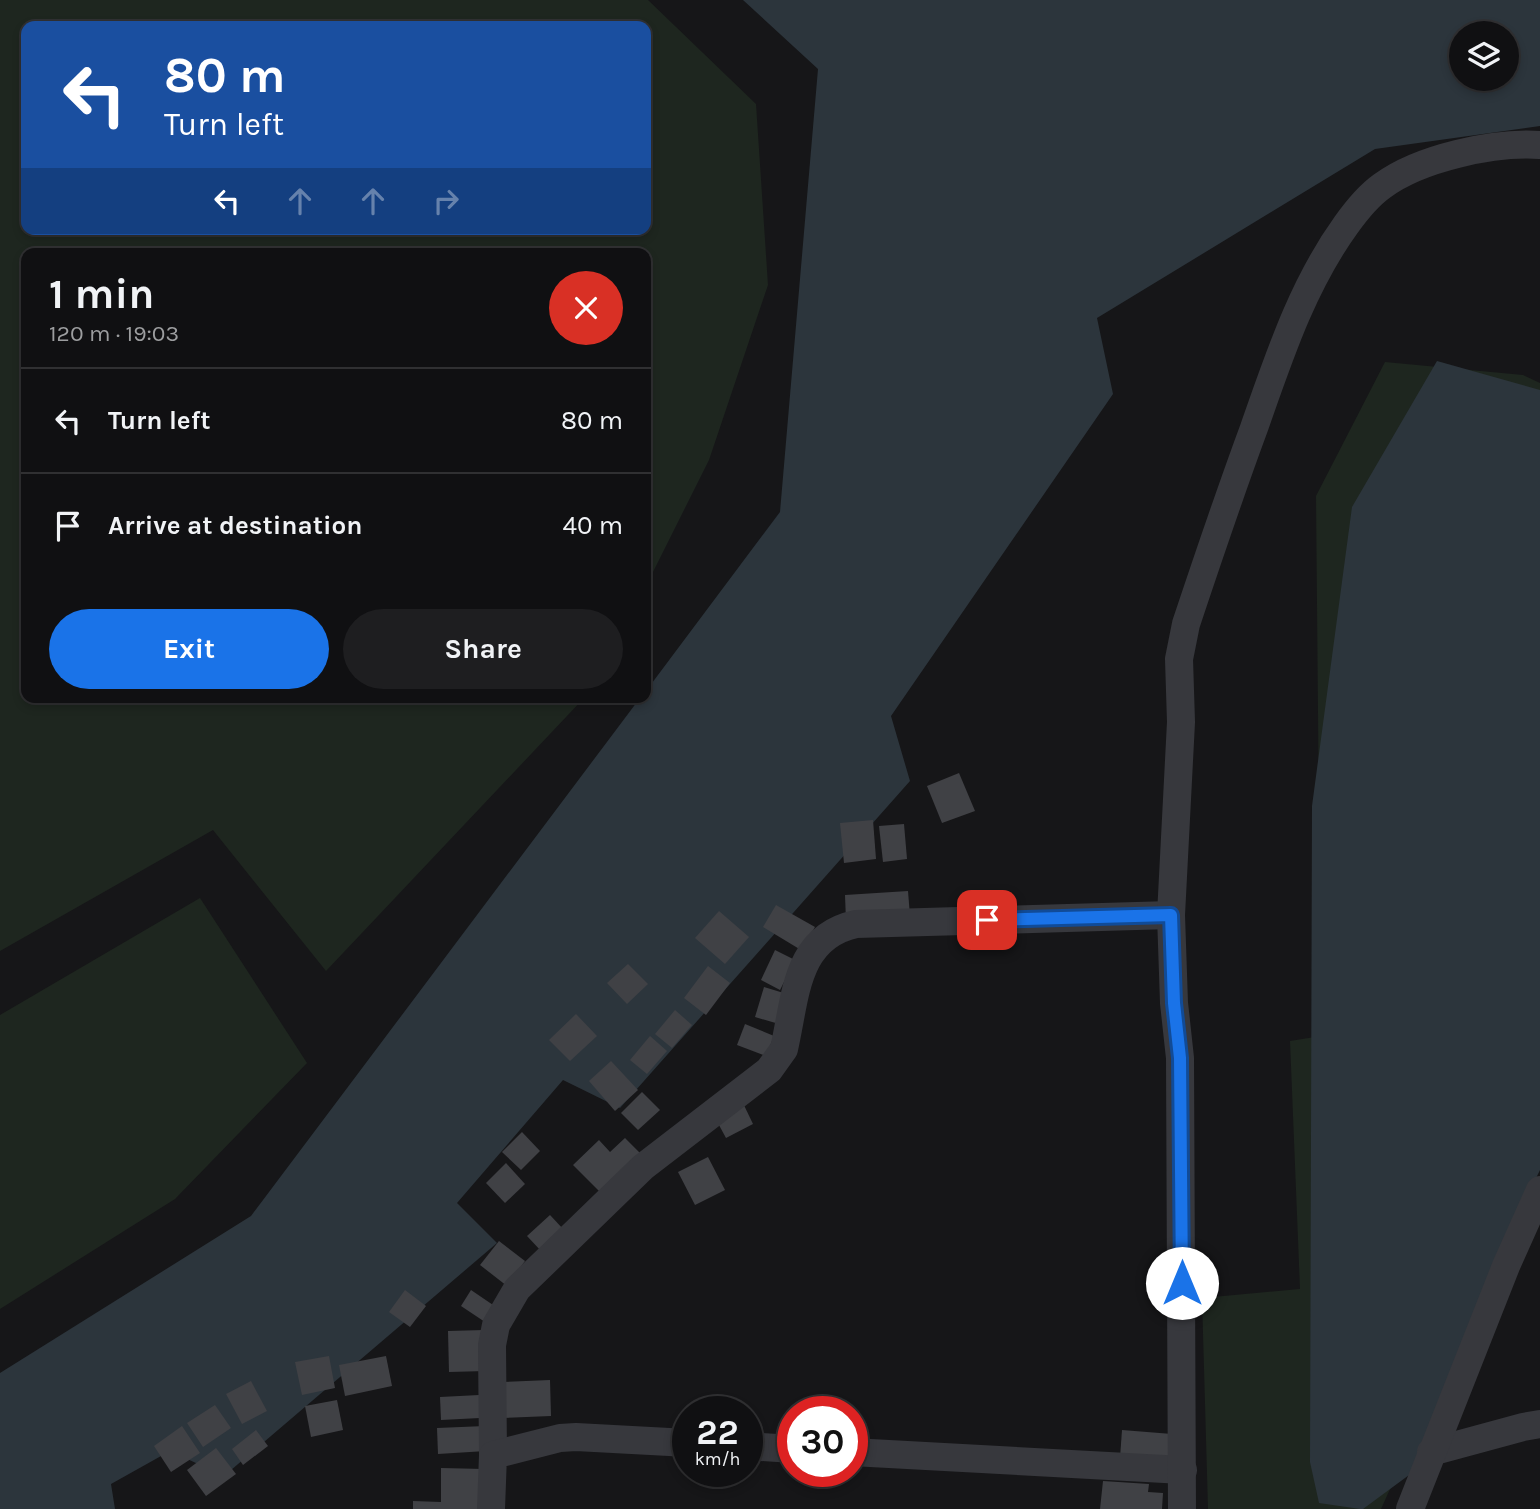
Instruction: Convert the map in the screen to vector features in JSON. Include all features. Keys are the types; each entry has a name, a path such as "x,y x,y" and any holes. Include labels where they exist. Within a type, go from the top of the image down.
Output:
{"street":[{"path":"1182,1509 1180,1058 1174,1003 1171,915 1181,722 1178,659 1186,624 1291,323 1327,251 1357,211 1380,187 1408,169 1447,157 1489,149 1540,145"},
{"path":"491,1509 492,1345 496,1325 506,1305 517,1289 643,1167 769,1070 784,1049 803,965 824,937 837,928 856,924 1171,915"},
{"path":"1410,1509 1506,1266 1540,1190"},
{"path":"1431,1452 1540,1424"},
{"path":"493,1455 560,1438 672,1442"},
{"path":"868,1453 1183,1470"}],"shaded area":[{"path":"0,0 648,0 756,104 768,285 709,460 651,576 651,248 21,248 21,703 579,703 326,971 213,830 0,951"},
{"path":"743,0 1540,0 1540,126 1375,149 1097,318 1113,394 891,716 910,781 620,1108 563,1080 457,1203 497,1243 224,1476 170,1451 111,1484 115,1509 0,1509 0,1373 251,1216 636,703 651,703 651,684 780,512 818,69"},
{"path":"1437,361 1540,390 1540,1170 1499,1254 1424,1464 1360,1509 1319,1503 1310,1462 1312,806 1352,507"},
{"path":"1385,362 1523,375 1540,383 1540,1158 1381,1509 1208,1509 1202,1298 1300,1289 1290,1041 1321,1036 1316,496"},
{"path":"200,898 307,1063 175,1199 0,1309 0,1015"}],"building":[{"path":"959,773 975,811 942,823 927,786"},
{"path":"873,820 876,859 844,863 840,823"},
{"path":"904,824 907,859 883,862 879,826"},
{"path":"908,891 910,916 846,921 845,895"},
{"path":"776,905 815,927 801,950 763,927"},
{"path":"719,911 749,937 725,964 695,938"},
{"path":"775,950 795,960 780,990 761,980"},
{"path":"628,964 648,984 627,1004 607,983"},
{"path":"708,966 730,983 706,1015 684,998"},
{"path":"764,987 787,994 779,1024 755,1017"},
{"path":"675,1010 692,1025 672,1048 655,1034"},
{"path":"576,1014 597,1036 570,1061 549,1040"},
{"path":"745,1024 774,1036 766,1056 737,1045"},
{"path":"650,1036 667,1051 647,1074 630,1060"},
{"path":"611,1061 638,1090 615,1111 589,1081"},
{"path":"642,1092 660,1110 638,1130 621,1113"},
{"path":"741,1099 753,1124 726,1138 713,1114"},
{"path":"522,1132 540,1151 521,1170 502,1152"},
{"path":"625,1138 640,1153 600,1192 573,1165 599,1140 610,1152"},
{"path":"708,1157 725,1190 695,1205 678,1172"},
{"path":"506,1163 525,1184 505,1203 486,1183"},
{"path":"550,1215 564,1230 542,1252 527,1236"},
{"path":"499,1241 525,1261 507,1286 480,1265"},
{"path":"405,1290 426,1306 410,1327 389,1312"},
{"path":"471,1290 496,1307 485,1322 461,1306"},
{"path":"484,1330 486,1371 449,1372 448,1331"},
{"path":"329,1356 335,1388 302,1395 295,1362"},
{"path":"386,1356 392,1386 345,1396 339,1365"},
{"path":"550,1380 551,1416 503,1418 501,1382"},
{"path":"251,1381 267,1411 242,1424 226,1394"},
{"path":"479,1395 480,1418 441,1420 440,1397"},
{"path":"337,1400 343,1430 311,1437 305,1406"},
{"path":"215,1405 231,1428 203,1447 187,1423"},
{"path":"182,1426 200,1453 171,1472 154,1446"},
{"path":"485,1426 486,1451 438,1454 437,1428"},
{"path":"256,1430 268,1446 243,1465 232,1449"},
{"path":"1122,1430 1172,1434 1169,1462 1120,1458"},
{"path":"216,1448 236,1474 206,1496 187,1470"},
{"path":"441,1468 484,1469 483,1509 413,1509 413,1501 441,1502"},
{"path":"1103,1481 1149,1484 1148,1492 1163,1493 1162,1509 1100,1509"}],"route":[{"path":"987,920 1171,915 1174,1003 1180,1058 1182,1283"}]}
